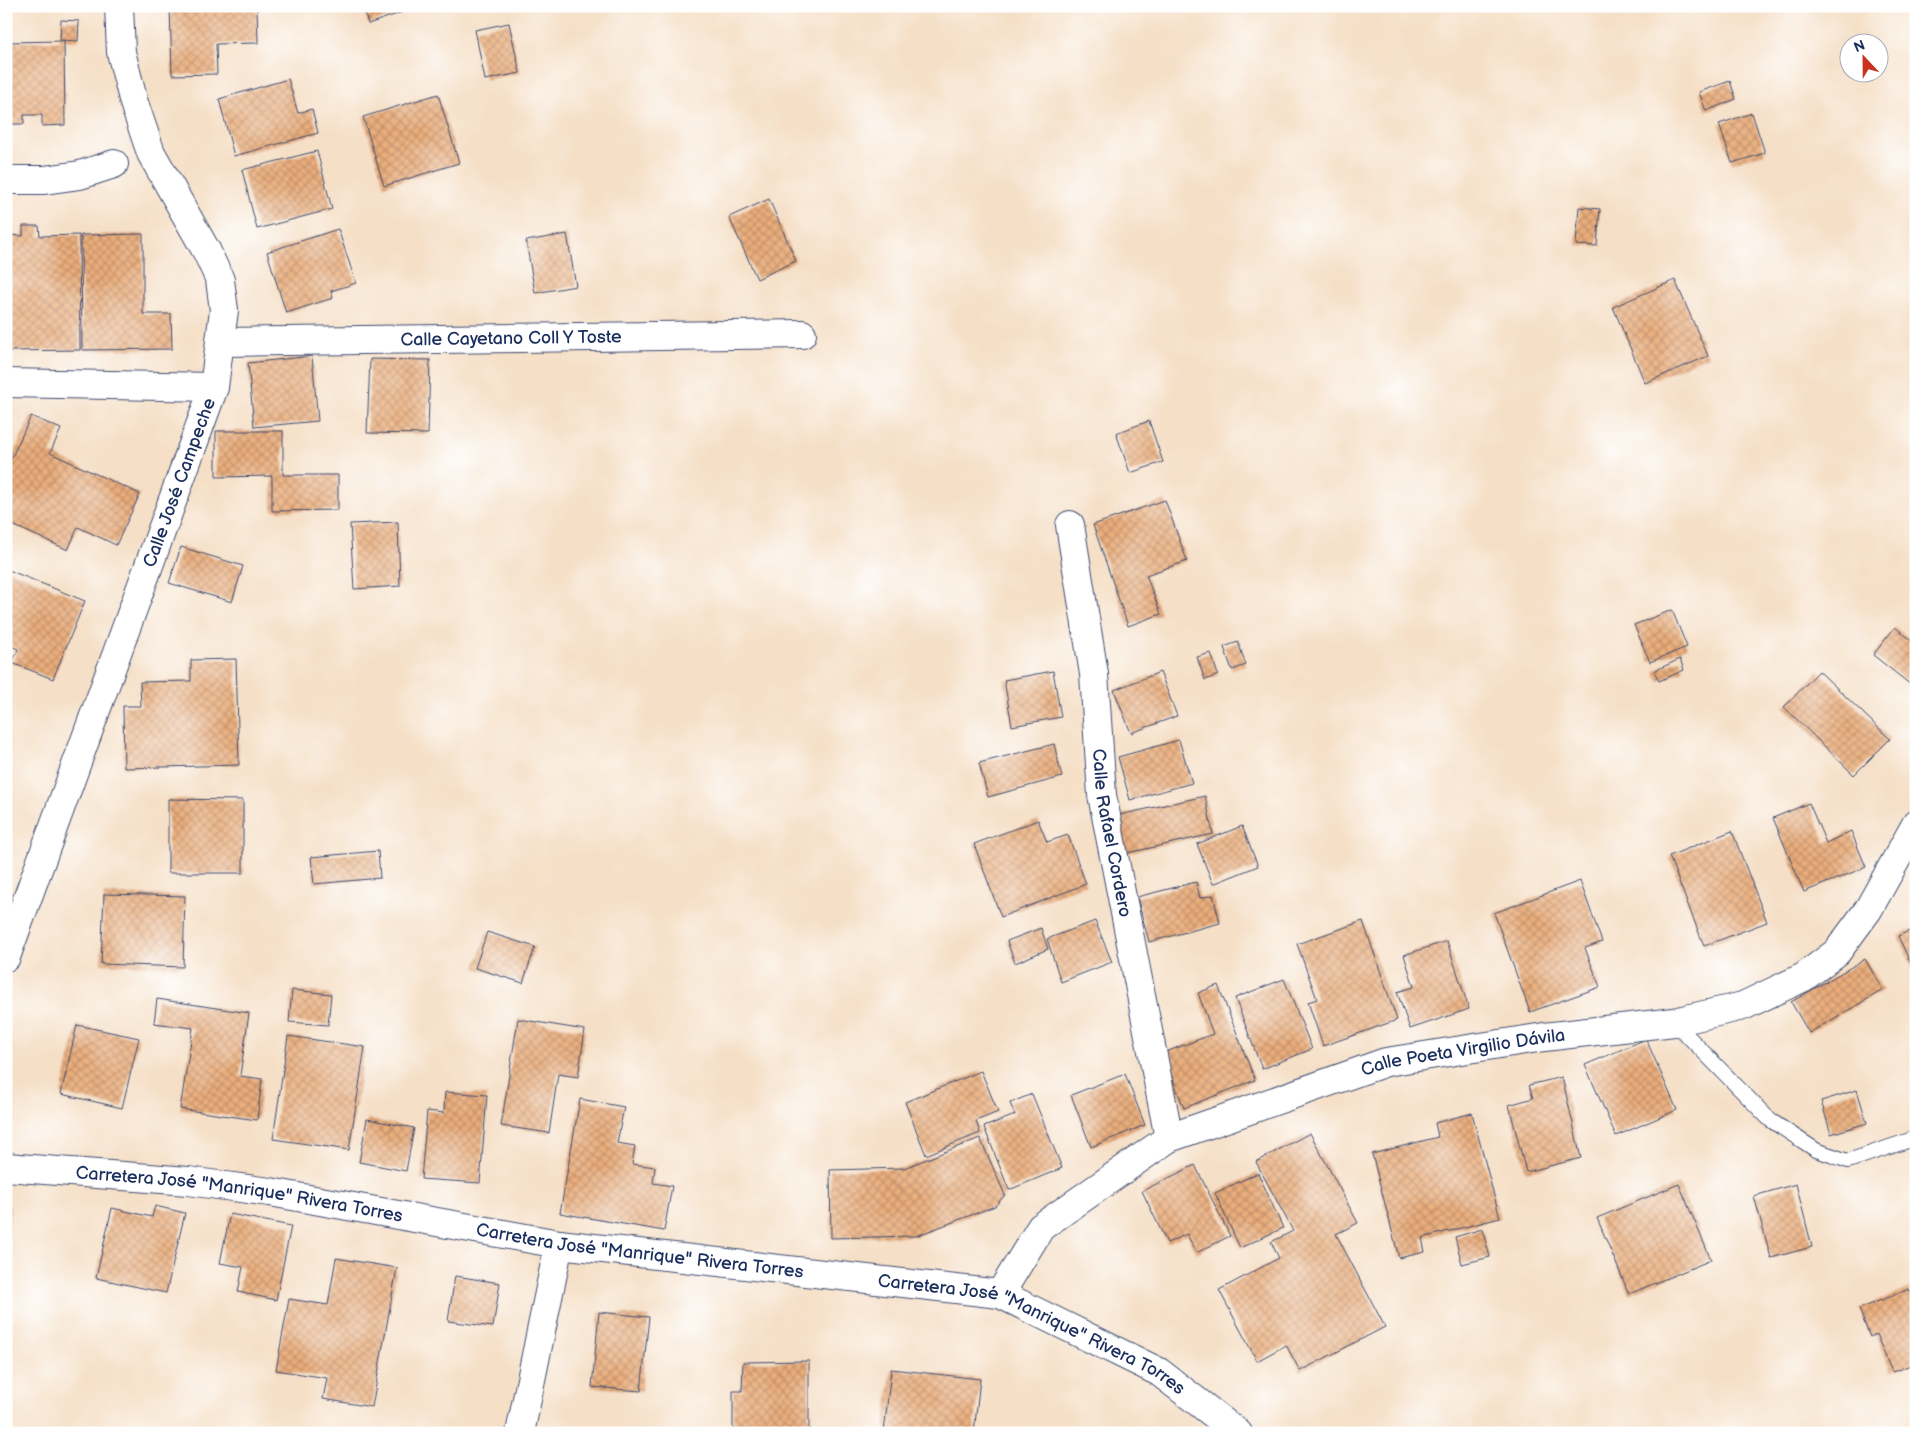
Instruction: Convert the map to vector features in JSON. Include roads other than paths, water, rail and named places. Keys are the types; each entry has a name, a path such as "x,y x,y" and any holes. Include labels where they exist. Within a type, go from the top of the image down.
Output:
{"street":[{"name":"Calle José Campeche","path":"6,957 214,387 224,310 220,280 207,252 151,153 134,103 121,52 119,6"},
{"path":"6,180 44,180 80,175 114,164"},
{"name":"Calle Cayetano Coll Y Toste","path":"220,342 802,334"},
{"path":"6,382 214,387"},
{"name":"Calle Rafael Cordero","path":"1070,525 1094,674 1102,795 1170,1138"},
{"name":"Calle Poeta Virgilio Dávila","path":"1000,1294 1041,1227 1170,1138 1386,1062 1544,1037 1674,1022 1743,1006 1804,977 1837,952 1868,910 1916,824"},
{"name":"Carretera José \"Manrique\" Rivera Torres","path":"6,1167 188,1181 270,1192 559,1244 1000,1294 1159,1372 1238,1433"},
{"path":"520,1433 559,1244"}],"lane":[{"path":"1674,1022 1770,1120 1816,1150 1848,1161 1916,1138"}]}
